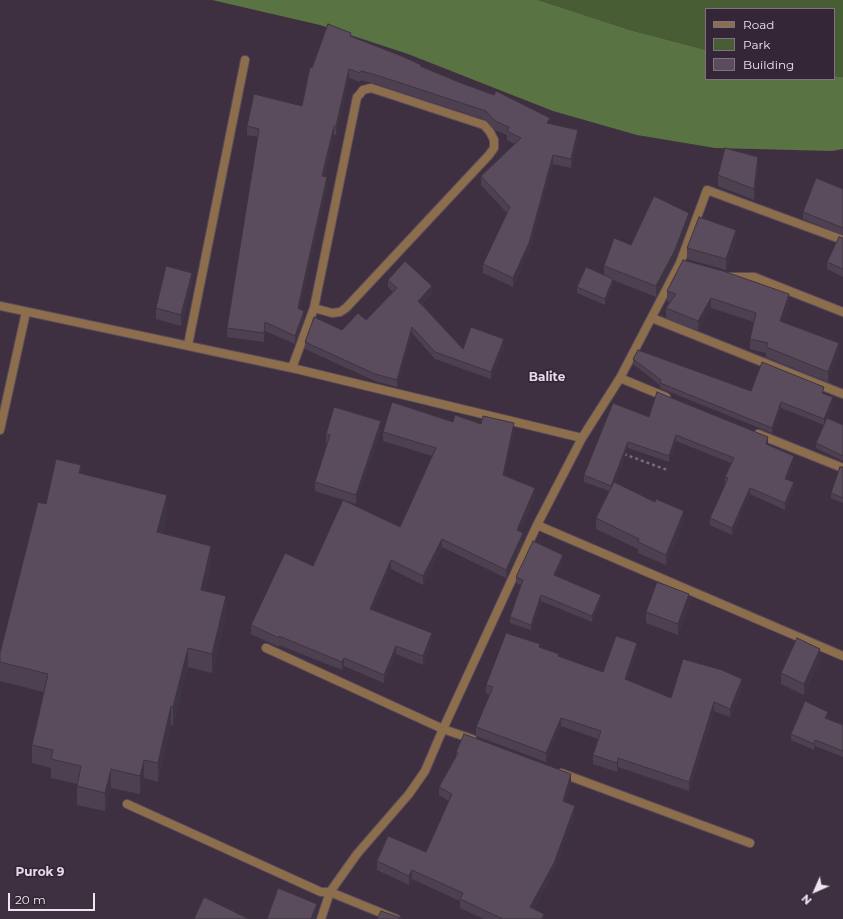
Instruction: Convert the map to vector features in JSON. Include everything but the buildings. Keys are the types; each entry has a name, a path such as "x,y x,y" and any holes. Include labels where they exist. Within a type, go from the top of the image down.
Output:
{"street":[{"path":"188,345 245,60"},
{"path":"292,368 314,308 357,97 363,90 371,88 484,126 490,132 494,140 494,148 489,155 346,308 340,312 332,313 314,308"},
{"path":"321,919 330,892 357,854 409,794 425,771 443,728 537,525 582,438 620,378 652,318 684,264 707,190 843,240"},
{"path":"723,275 730,277 754,277 843,312"},
{"path":"0,306 292,368 582,438"},
{"path":"0,430 26,312"},
{"path":"652,318 843,394"},
{"path":"620,378 672,399"},
{"path":"752,432 843,468"},
{"path":"537,525 843,656"},
{"path":"266,648 443,728 480,742"},
{"path":"555,770 750,843"},
{"path":"127,804 321,892 330,892 396,919"}],"path":[{"path":"618,451 667,470"}],"green space":[{"path":"212,0 538,0 630,30 705,50 705,80 835,80 835,76 843,77 843,149 832,151 715,148 637,135 553,111 408,54 320,25"},
{"path":"538,0 843,0 843,77 835,76 835,8 705,8 705,50 630,30"}],"district":[{"name":"Balite","path":"547,377"},
{"name":"Purok 9","path":"40,872"}]}
